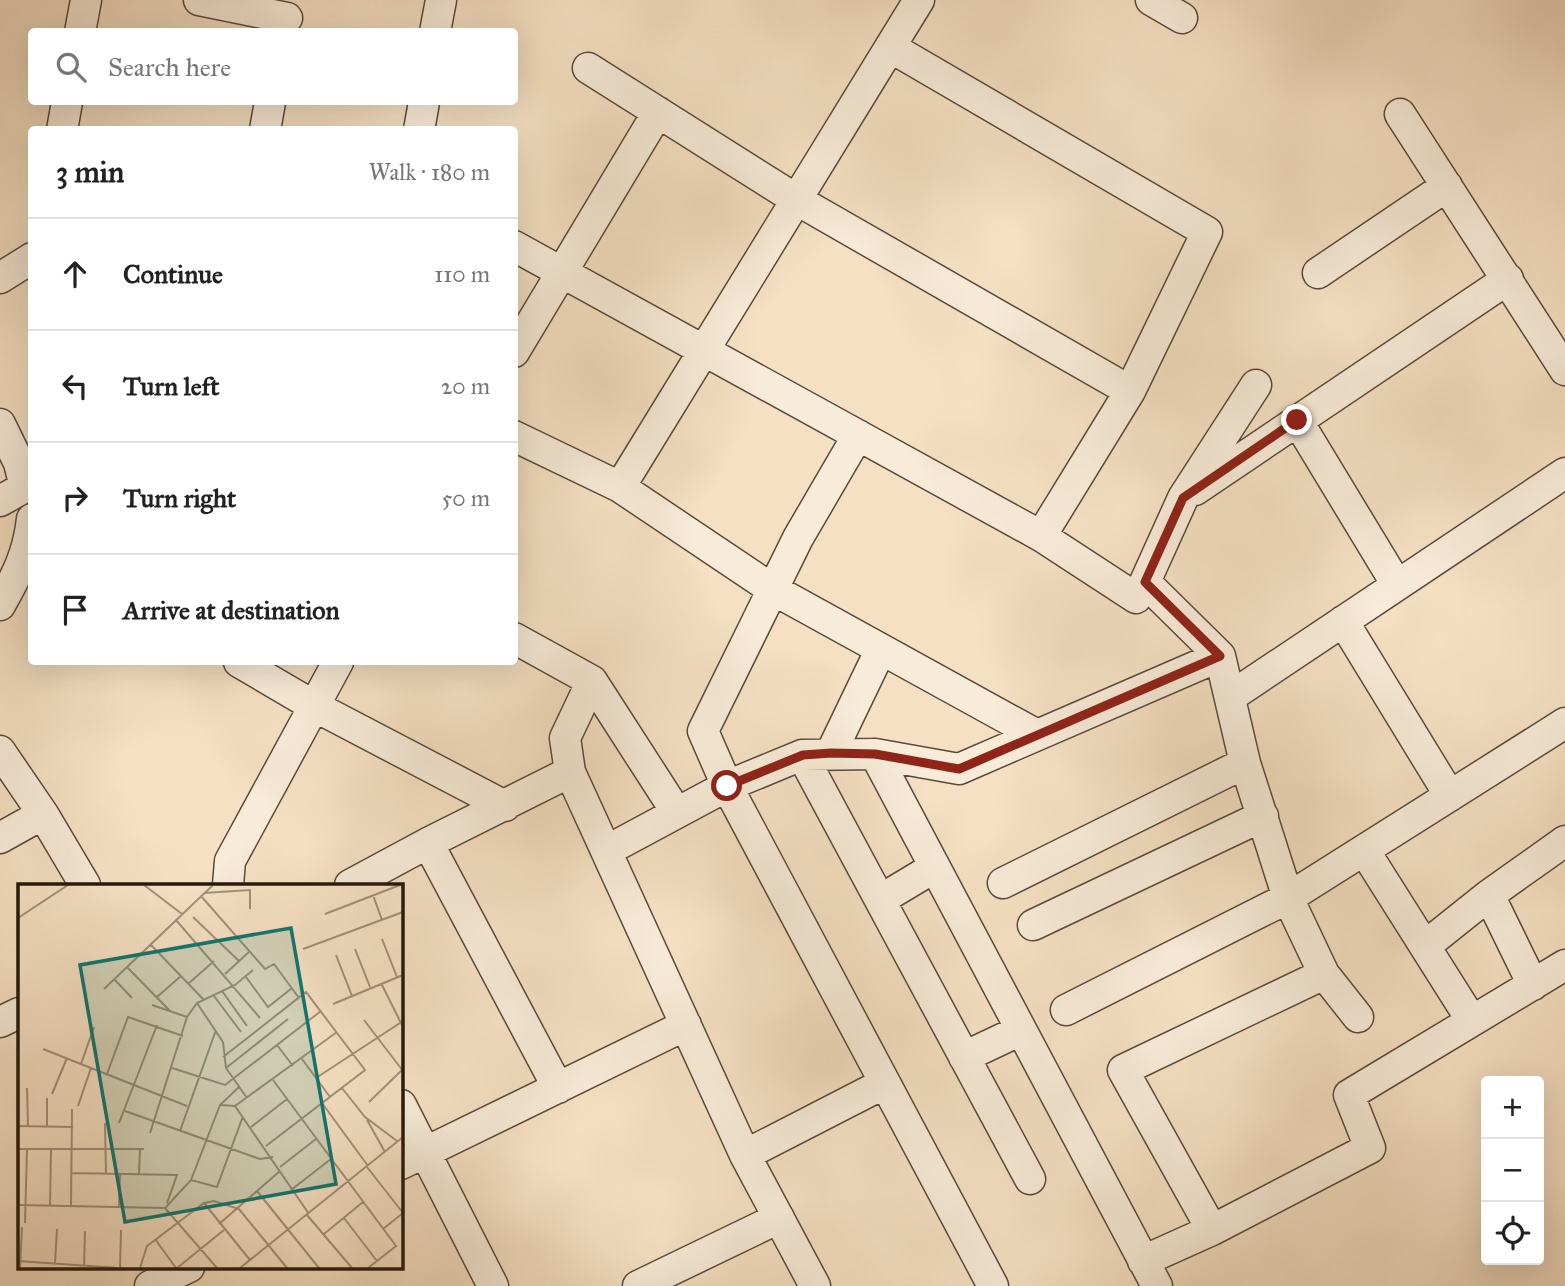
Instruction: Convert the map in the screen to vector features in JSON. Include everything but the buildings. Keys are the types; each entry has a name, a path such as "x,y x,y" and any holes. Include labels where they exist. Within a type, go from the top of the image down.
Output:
{"street":[{"path":"81,28 86,0"},
{"path":"199,0 287,16"},
{"path":"436,28 441,0"},
{"path":"620,487 919,0"},
{"path":"1151,0 1182,18"},
{"path":"890,47 1207,232 1130,391 1041,536"},
{"path":"588,68 797,200 1130,391"},
{"path":"63,126 66,105"},
{"path":"266,126 269,105"},
{"path":"420,126 423,105"},
{"path":"518,345 658,112"},
{"path":"1400,114 1565,369"},
{"path":"1318,273 1447,186"},
{"path":"518,248 1041,536 1136,598 1183,498 1256,385"},
{"path":"0,278 28,260"},
{"path":"1183,498 1508,279"},
{"path":"1297,420 1397,585"},
{"path":"0,424 19,463 19,500"},
{"path":"858,435 798,538 703,731 727,786 993,1286"},
{"path":"518,438 620,487 772,589 1037,735"},
{"path":"1230,697 1565,473"},
{"path":"0,606 19,572 28,548"},
{"path":"1145,582 1220,656 1245,762 1288,898 1324,974 1358,1017"},
{"path":"1343,621 1450,796"},
{"path":"518,640 592,681 677,813"},
{"path":"817,754 881,649"},
{"path":"606,851 727,786 817,754 875,754 959,769 1220,656"},
{"path":"244,665 314,706 505,806"},
{"path":"228,884 230,861 336,665"},
{"path":"592,681 565,738 570,772 745,1155 815,1286"},
{"path":"1066,1010 1288,898 1565,723"},
{"path":"0,751 43,814 84,884"},
{"path":"817,754 880,900 1030,1179"},
{"path":"875,754 1150,1274 1212,1230 1370,1147 1349,1095 1565,965"},
{"path":"1003,883 1245,762"},
{"path":"352,884 570,772"},
{"path":"0,838 43,814"},
{"path":"1033,925 1263,816"},
{"path":"1425,946 1489,895 1565,841"},
{"path":"428,843 558,1088"},
{"path":"1364,850 1472,1021"},
{"path":"880,900 935,867"},
{"path":"1489,895 1533,985"},
{"path":"1212,1230 1124,1070 1324,974"},
{"path":"413,1158 686,1025"},
{"path":"964,1057 1021,1030"},
{"path":"745,1155 885,1083"},
{"path":"402,1109 413,1158 493,1286"},
{"path":"648,1284 779,1218"},
{"path":"150,1279 186,1268"}],"route":[{"path":"727,786 803,755 875,754 959,769 1220,656 1145,582 1183,498 1297,420"}]}
